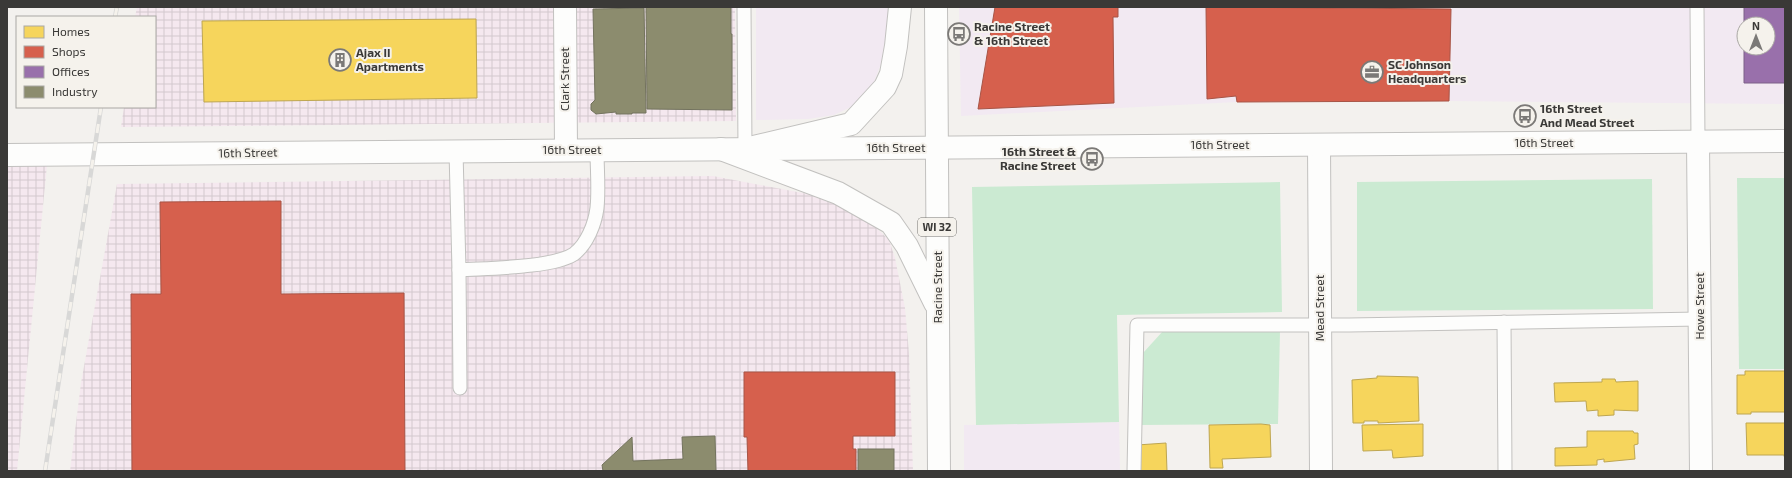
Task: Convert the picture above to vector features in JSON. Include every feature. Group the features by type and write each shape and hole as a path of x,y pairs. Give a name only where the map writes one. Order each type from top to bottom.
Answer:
{"street":[{"name":"Clark Street","path":"565,7 566,150"},
{"path":"745,149 851,124 885,87 891,74 896,46 900,7"},
{"name":"Racine Street","path":"936,7 939,471"},
{"name":"16th Street","path":"7,155 1785,141"},
{"name":"Howe Street","path":"1698,142 1701,471"},
{"name":"Mead Street","path":"1319,145 1321,471"},
{"path":"721,149 838,193 891,223 907,246 938,307"}],"lane":[{"path":"744,7 745,149"},
{"path":"1697,7 1698,142"},
{"path":"459,270 527,265 565,258 575,253 589,236 597,209 597,150"},
{"path":"456,151 460,388"},
{"path":"1134,471 1137,325 1320,325 1700,319"},
{"path":"1504,322 1505,471"}],"shaded area":[{"path":"137,7 735,7 736,121 121,127 124,108 156,108 156,16 135,16"},
{"path":"756,7 891,7 881,64 874,82 865,97 849,108 834,115 808,119 756,120"},
{"name":"SC Johnson Headquarters","path":"959,7 1785,7 1785,104 1449,101 1237,102 961,116"},
{"path":"7,155 48,155 17,471 7,471"},
{"path":"713,176 813,195 848,206 865,217 889,240 895,258 905,308 909,353 913,471 70,471 81,383 117,184"},
{"path":"1119,422 1120,471 964,471 964,425"}],"green space":[{"path":"1737,178 1785,178 1785,369 1739,369"},
{"path":"1652,179 1653,309 1357,311 1357,182"},
{"path":"1280,182 1282,312 1117,315 1119,422 976,425 972,187"},
{"path":"1163,331 1280,331 1278,424 1140,425 1143,353"}],"building: Homes":[{"name":"Ajax II Apartments","path":"476,19 477,98 204,102 202,21"},
{"path":"1745,371 1785,371 1785,412 1751,412 1751,414 1737,414 1737,375 1745,375"},
{"path":"1377,376 1418,377 1419,421 1378,423 1378,421 1364,421 1364,423 1353,423 1352,380 1377,378"},
{"path":"1602,379 1615,379 1616,382 1638,381 1638,411 1614,410 1614,415 1598,416 1598,410 1587,411 1586,401 1555,402 1554,383 1602,382"},
{"path":"1746,423 1785,423 1785,460 1784,455 1747,455"},
{"path":"1423,424 1423,456 1393,458 1392,450 1363,451 1362,425"},
{"path":"1209,425 1270,425 1271,457 1222,459 1223,468 1210,468"},
{"path":"1587,431 1633,431 1634,433 1638,433 1638,444 1634,445 1635,459 1604,462 1604,459 1597,460 1597,465 1555,466 1555,448 1587,447"},
{"path":"1166,443 1167,471 1138,471 1137,445"}],"building: Shops":[{"path":"995,7 1118,7 1118,17 1113,17 1114,103 978,109"},
{"path":"1206,7 1451,9 1449,101 1237,102 1236,96 1207,99"},
{"path":"281,201 281,294 404,293 405,471 132,471 131,294 161,294 160,202"},
{"path":"744,372 895,372 895,436 853,436 853,449 856,449 856,471 748,471 747,437 744,437"}],"building: Offices":[{"path":"1744,7 1785,7 1785,83 1744,83 1744,56 1776,56 1776,16 1744,16"}],"building: Industry":[{"path":"646,7 731,7 732,110 647,109"},
{"path":"644,8 646,113 616,114 616,112 596,114 591,110 591,104 595,100 593,9"},
{"path":"715,436 716,471 603,471 602,465 632,437 633,461 683,459 682,437"},
{"path":"858,449 894,449 894,471 858,471"}],"railway":[{"path":"115,16 117,7"},
{"path":"45,471 101,108"}],"place":[{"name":"Racine Street & 16th Street","path":"959,34"},
{"name":"Ajax II Apartments","path":"340,60"},
{"name":"SC Johnson Headquarters","path":"1372,72"},
{"name":"16th Street And Mead Street","path":"1525,116"},
{"name":"16th Street & Racine Street","path":"1092,159"}]}
